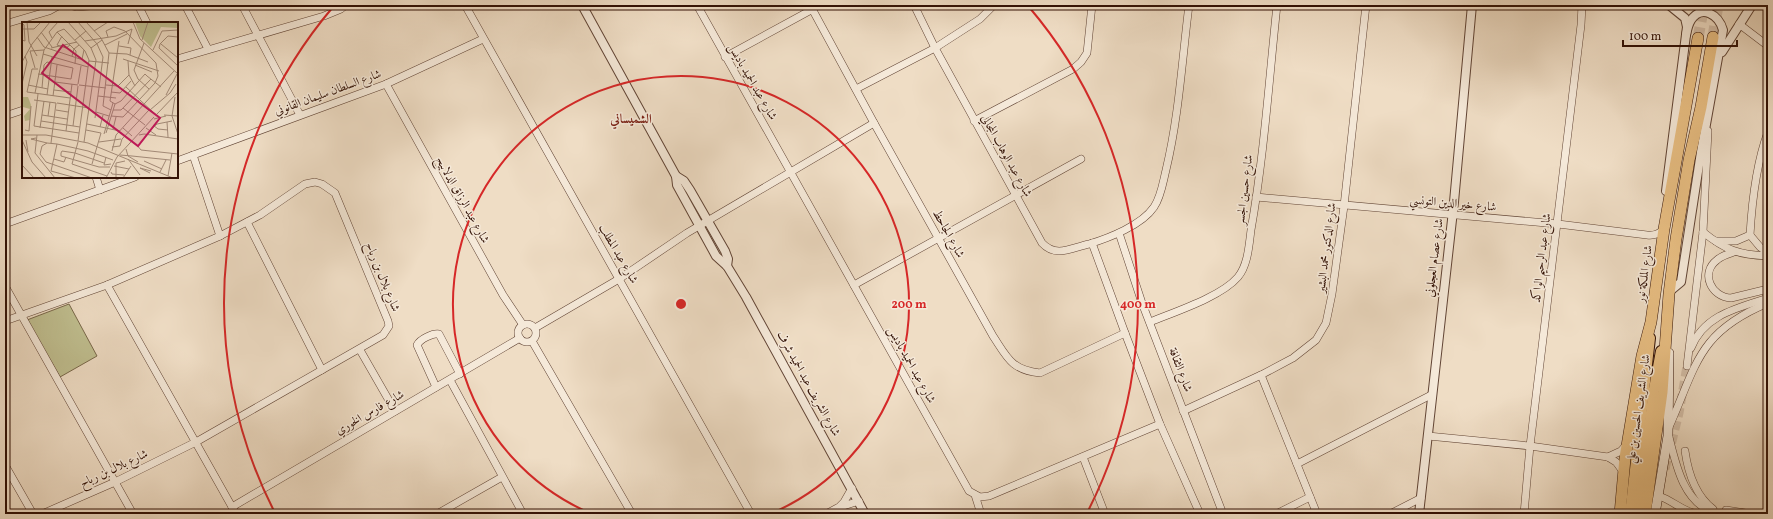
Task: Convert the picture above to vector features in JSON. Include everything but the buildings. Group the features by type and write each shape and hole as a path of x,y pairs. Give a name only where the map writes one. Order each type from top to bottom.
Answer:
{"highway":[{"path":"1644,514 1660,403 1669,292 1676,239 1689,160 1701,107 1713,37"},
{"name":"شارع الملكة نور","path":"1620,514 1627,444 1642,356 1651,322 1664,229 1698,38"}],"main road":[{"name":"شارع الشريف الحسين بن علي","path":"1638,514 1654,389 1668,308"},
{"path":"1655,514 1668,432 1670,382 1668,308"},
{"name":"شارع الشريف الحسين بن علي","path":"1630,514 1651,322"}],"street":[{"path":"5,10 9,5"},
{"path":"5,24 50,11 60,5"},
{"path":"69,5 77,7 103,5"},
{"path":"138,5 146,22"},
{"path":"186,5 208,49"},
{"path":"242,5 300,115"},
{"path":"178,59 324,16 341,9 346,5"},
{"name":"شارع عبد المطلب","path":"465,5 751,514"},
{"name":"شارع الشريف عبد الحميد شرف","path":"582,5 676,176 687,186 727,255 727,266"},
{"name":"شارع عبد الحميد باديس","path":"697,5 964,484 975,495"},
{"name":"شارع عبد الوهاب المجالي","path":"914,5 974,121 1042,243 1047,249 1056,252 1092,243 1119,233 1146,217 1155,207 1161,193 1172,146 1189,5"},
{"path":"856,89 935,48 980,19 994,5"},
{"path":"974,121 1082,62 1087,53 1092,5"},
{"name":"شارع حسين الجسر","path":"1150,322 1220,291 1238,276 1244,264 1256,197 1277,5"},
{"name":"شارع الدكتور محمد البشير","path":"1183,411 1282,365 1309,347 1322,332 1328,317 1344,206 1366,5"},
{"name":"شارع عصام العجلوني","path":"1419,514 1452,216 1472,5"},
{"name":"شارع عبد الرحيم الواكد","path":"1524,514 1530,446 1558,224 1582,5"},
{"path":"1664,5 1674,5"},
{"path":"1669,5 1685,18 1686,35"},
{"path":"1718,58 1752,5"},
{"path":"725,57 812,7"},
{"name":"شارع الجاحظ","path":"812,7 938,238 993,336 1011,362 1020,369 1040,372 1125,333"},
{"path":"1648,235 1653,235 1664,229 1666,184 1686,35 1690,22 1697,15 1707,12 1716,16 1723,30 1708,110 1681,282 1669,292"},
{"path":"1739,24 1768,46"},
{"name":"شارع السلطان سليمان القانوني","path":"178,161 386,84 484,39"},
{"name":"شارع عبد الرزاق الدلابيح","path":"386,84 503,295 523,325"},
{"path":"5,116 22,110"},
{"path":"1708,110 1703,232 1687,366 1691,348 1696,337 1709,322 1729,311 1768,298"},
{"path":"535,328 619,279 699,226 874,123"},
{"path":"1768,132 1753,201 1750,235 1768,255"},
{"path":"193,155 220,236"},
{"path":"854,285 1081,159"},
{"name":"شارع الشريف عبد الحميد شرف","path":"676,176 677,185 699,226 716,256 727,266 866,514"},
{"path":"96,178 100,190"},
{"path":"5,224 132,178"},
{"name":"شارع بلال بن رباح","path":"5,321 107,285 220,236 247,222 305,184 315,182 322,184 335,193 389,326 383,335 360,350 196,442 115,482 42,514"},
{"name":"شارع خير الدين التونسي","path":"1256,197 1452,216 1558,224 1648,235"},
{"path":"247,222 322,370"},
{"path":"1703,232 1712,240 1734,252 1743,254 1768,255"},
{"name":"شارع الثقافة","path":"1119,233 1150,322 1223,514"},
{"path":"1648,235 1658,243 1661,251"},
{"path":"1712,240 1720,242 1736,241 1750,235"},
{"path":"1092,243 1160,424 1200,514"},
{"path":"1734,252 1717,259 1709,270 1709,281 1717,294 1724,298 1731,298 1768,289"},
{"path":"107,285 236,514"},
{"path":"5,286 133,514"},
{"path":"1713,512 1698,502 1684,485 1678,472 1668,432 1696,363 1711,340 1732,321 1768,303"},
{"path":"528,324 535,328 536,337 532,341 525,342 520,338 519,330 523,325 528,324"},
{"path":"436,387 417,345 420,341 436,333 439,334 460,374"},
{"name":"شارع فارس الخوري","path":"232,507 520,338"},
{"path":"532,341 632,514"},
{"path":"360,350 395,411"},
{"path":"1261,375 1317,514"},
{"path":"450,380 523,514"},
{"path":"1297,464 1431,395"},
{"path":"975,495 980,497 988,496 1160,424"},
{"path":"1428,436 1530,446 1608,457 1616,462 1624,473"},
{"path":"1608,457 1621,451 1627,444"},
{"path":"1685,451 1687,466 1696,486 1703,499 1713,512"},
{"path":"1083,457 1105,514"},
{"path":"5,465 33,514"},
{"path":"437,514 502,477"},
{"path":"837,508 844,502 852,488"},
{"path":"975,495 981,514"},
{"path":"1659,496 1671,500 1684,510 1699,514"},
{"path":"1276,514 1310,497"},
{"path":"1392,514 1421,498"},
{"path":"826,514 837,508 859,501"},
{"path":"1713,512 1721,507 1726,512 1752,514"}],"shaded area":[{"path":"69,304 97,356 60,377 27,320"}],"tunnel":[{"path":"1698,38 1704,5"},
{"path":"1713,37 1718,5"},
{"path":"1665,469 1679,413 1687,366"}],"district":[{"name":"الشميساني","path":"631,120"}]}
